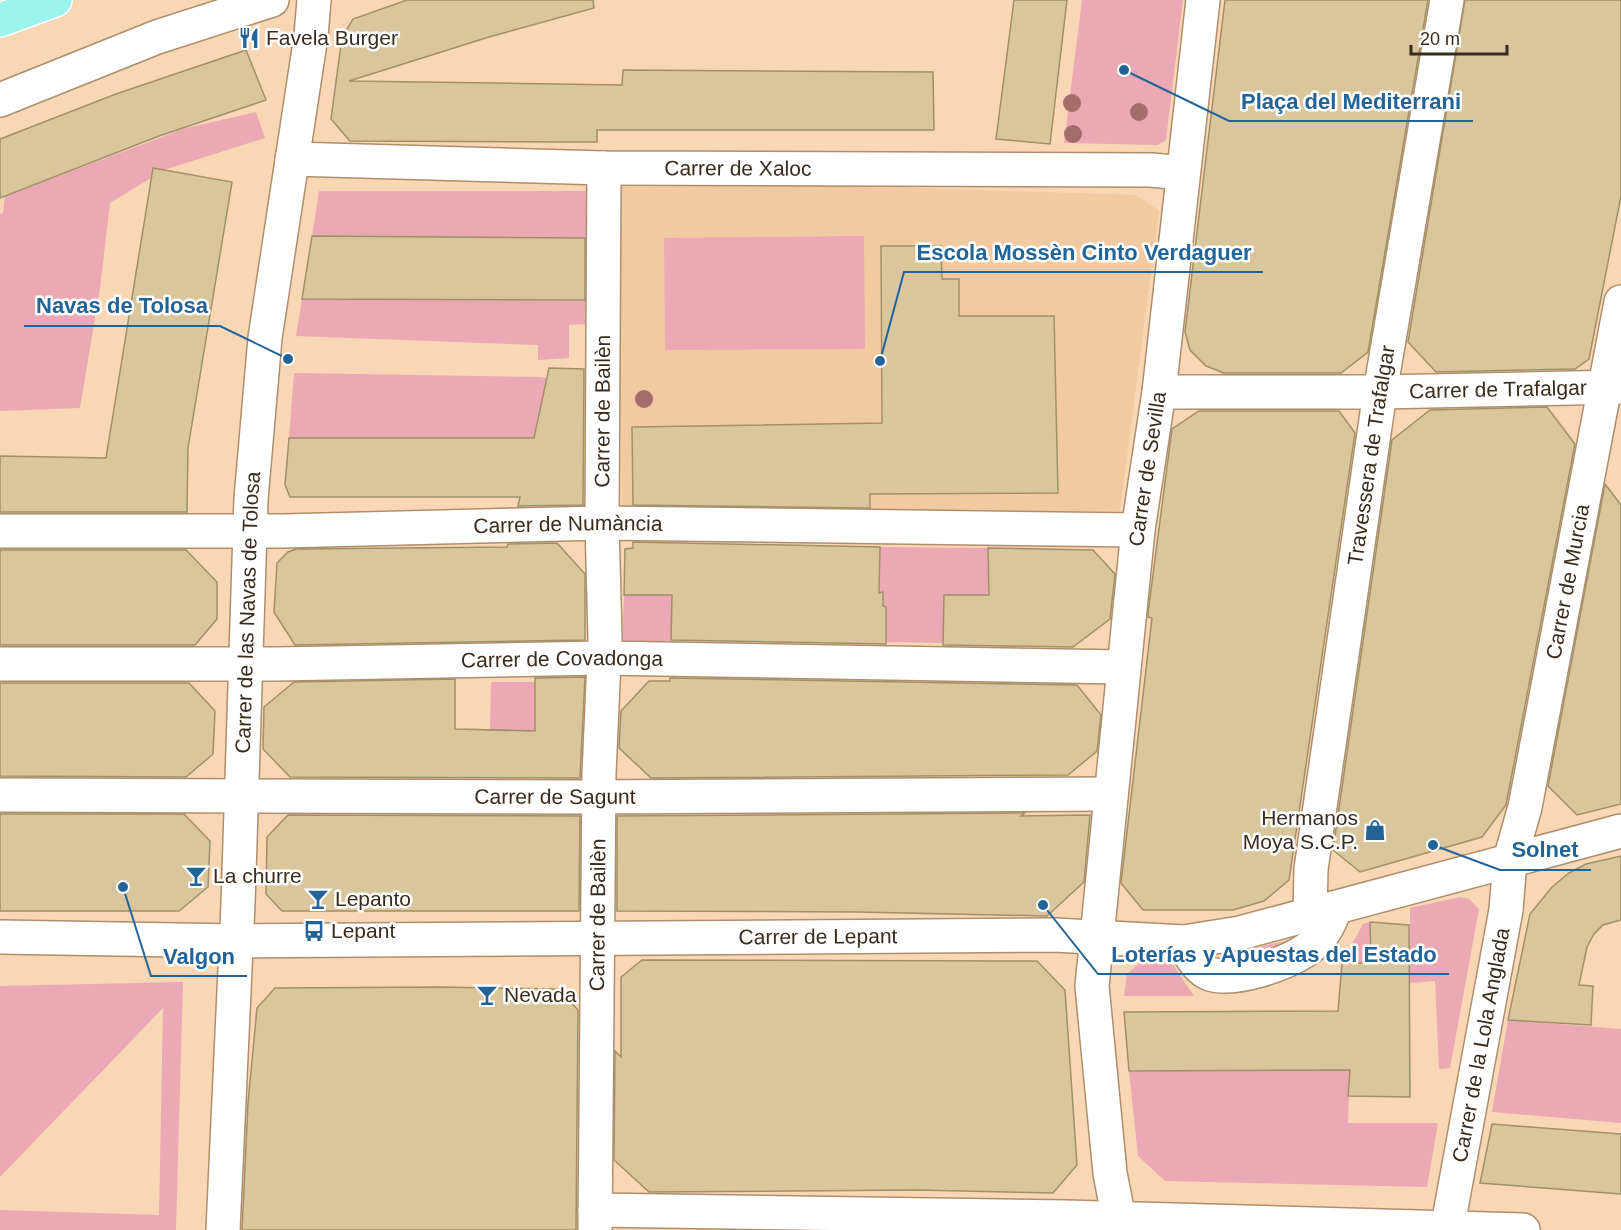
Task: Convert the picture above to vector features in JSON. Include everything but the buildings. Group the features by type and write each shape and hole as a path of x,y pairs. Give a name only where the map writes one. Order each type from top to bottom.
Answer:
{"main road":[{"path":"0,20 55,0"}],"street":[{"path":"0,99 157,37 272,0"},
{"name":"Carrer de las Navas de Tolosa","path":"223,1230 247,664 250,531 265,338 311,36 314,0"},
{"name":"Carrer de Sevilla","path":"1120,1224 1110,1173 1092,986 1138,530 1159,392 1203,0"},
{"name":"Travessera de Trafalgar","path":"1322,911 1311,869 1380,392 1447,0"},
{"name":"Carrer de Xaloc","path":"292,159 604,168 1139,170 1183,173"},
{"name":"Carrer de Bailèn","path":"595,1220 602,658 605,638 604,168"},
{"name":"Carrer de Murcia","path":"1510,860 1525,807 1592,444 1613,387 1621,302"},
{"name":"Carrer de Trafalgar","path":"1159,392 1380,392 1613,387"},
{"name":"Carrer de Numància","path":"0,531 250,531 603,523 1138,530"},
{"name":"Carrer de Covadonga","path":"0,664 247,664 602,658 1097,664 1124,667"},
{"name":"Carrer de Sagunt","path":"0,795 600,797 1110,794"},
{"name":"Carrer de Lepant","path":"0,937 236,941 1056,935 1184,942 1240,933 1621,831"},
{"name":"Carrer de la Lola Anglada","path":"1447,1228 1506,910 1510,860"},
{"path":"595,1220 1523,1230"}],"shaded area":[{"path":"1082,0 1183,0 1166,140 1158,145 1064,143"},
{"path":"256,112 265,138 164,170 110,203 100,288 80,408 0,411 0,214 3,213 5,196 186,128"},
{"path":"617,178 1136,195 1159,211 1120,511 622,512"},
{"path":"319,191 588,191 586,238 312,236"},
{"path":"864,236 865,349 665,350 664,238"},
{"path":"302,299 586,300 586,324 569,325 569,358 538,360 538,345 296,336"},
{"path":"294,373 548,378 534,438 289,438"},
{"path":"880,547 988,548 989,595 944,595 943,643 886,642 886,607 883,606 883,592 879,593"},
{"path":"624,595 672,595 671,641 622,643"},
{"path":"491,682 535,682 535,731 490,730"},
{"path":"1460,897 1469,899 1479,909 1450,1068 1439,1069 1435,981 1410,983 1410,908"},
{"path":"1370,922 1371,963 1342,963 1363,924"},
{"path":"1297,938 1261,962 1210,959"},
{"path":"1163,958 1173,965 1194,996 1124,996 1127,974 1142,961"},
{"path":"183,982 176,1230 0,1230 0,1210 159,1215 163,1008 0,1177 0,986"},
{"path":"1508,1020 1621,1029 1621,1123 1492,1112"},
{"path":"1350,1070 1348,1123 1438,1123 1427,1187 1165,1181 1138,1156 1129,1071"}],"place":[{"name":"Favela Burger","path":"249,38"},
{"name":"Plaça del Mediterrani","path":"1124,70"},
{"name":"Navas de Tolosa","path":"288,359"},
{"name":"Escola Mossèn Cinto Verdaguer","path":"880,361"},
{"name":"Hermanos Moya S.C.P.","path":"1375,830"},
{"name":"Solnet","path":"1433,845"},
{"name":"La churre","path":"196,876"},
{"name":"Valgon","path":"123,887"},
{"name":"Lepanto","path":"318,899"},
{"name":"Loterías y Apuestas del Estado","path":"1043,905"},
{"name":"Lepant","path":"314,931"},
{"name":"Nevada","path":"487,995"}]}
